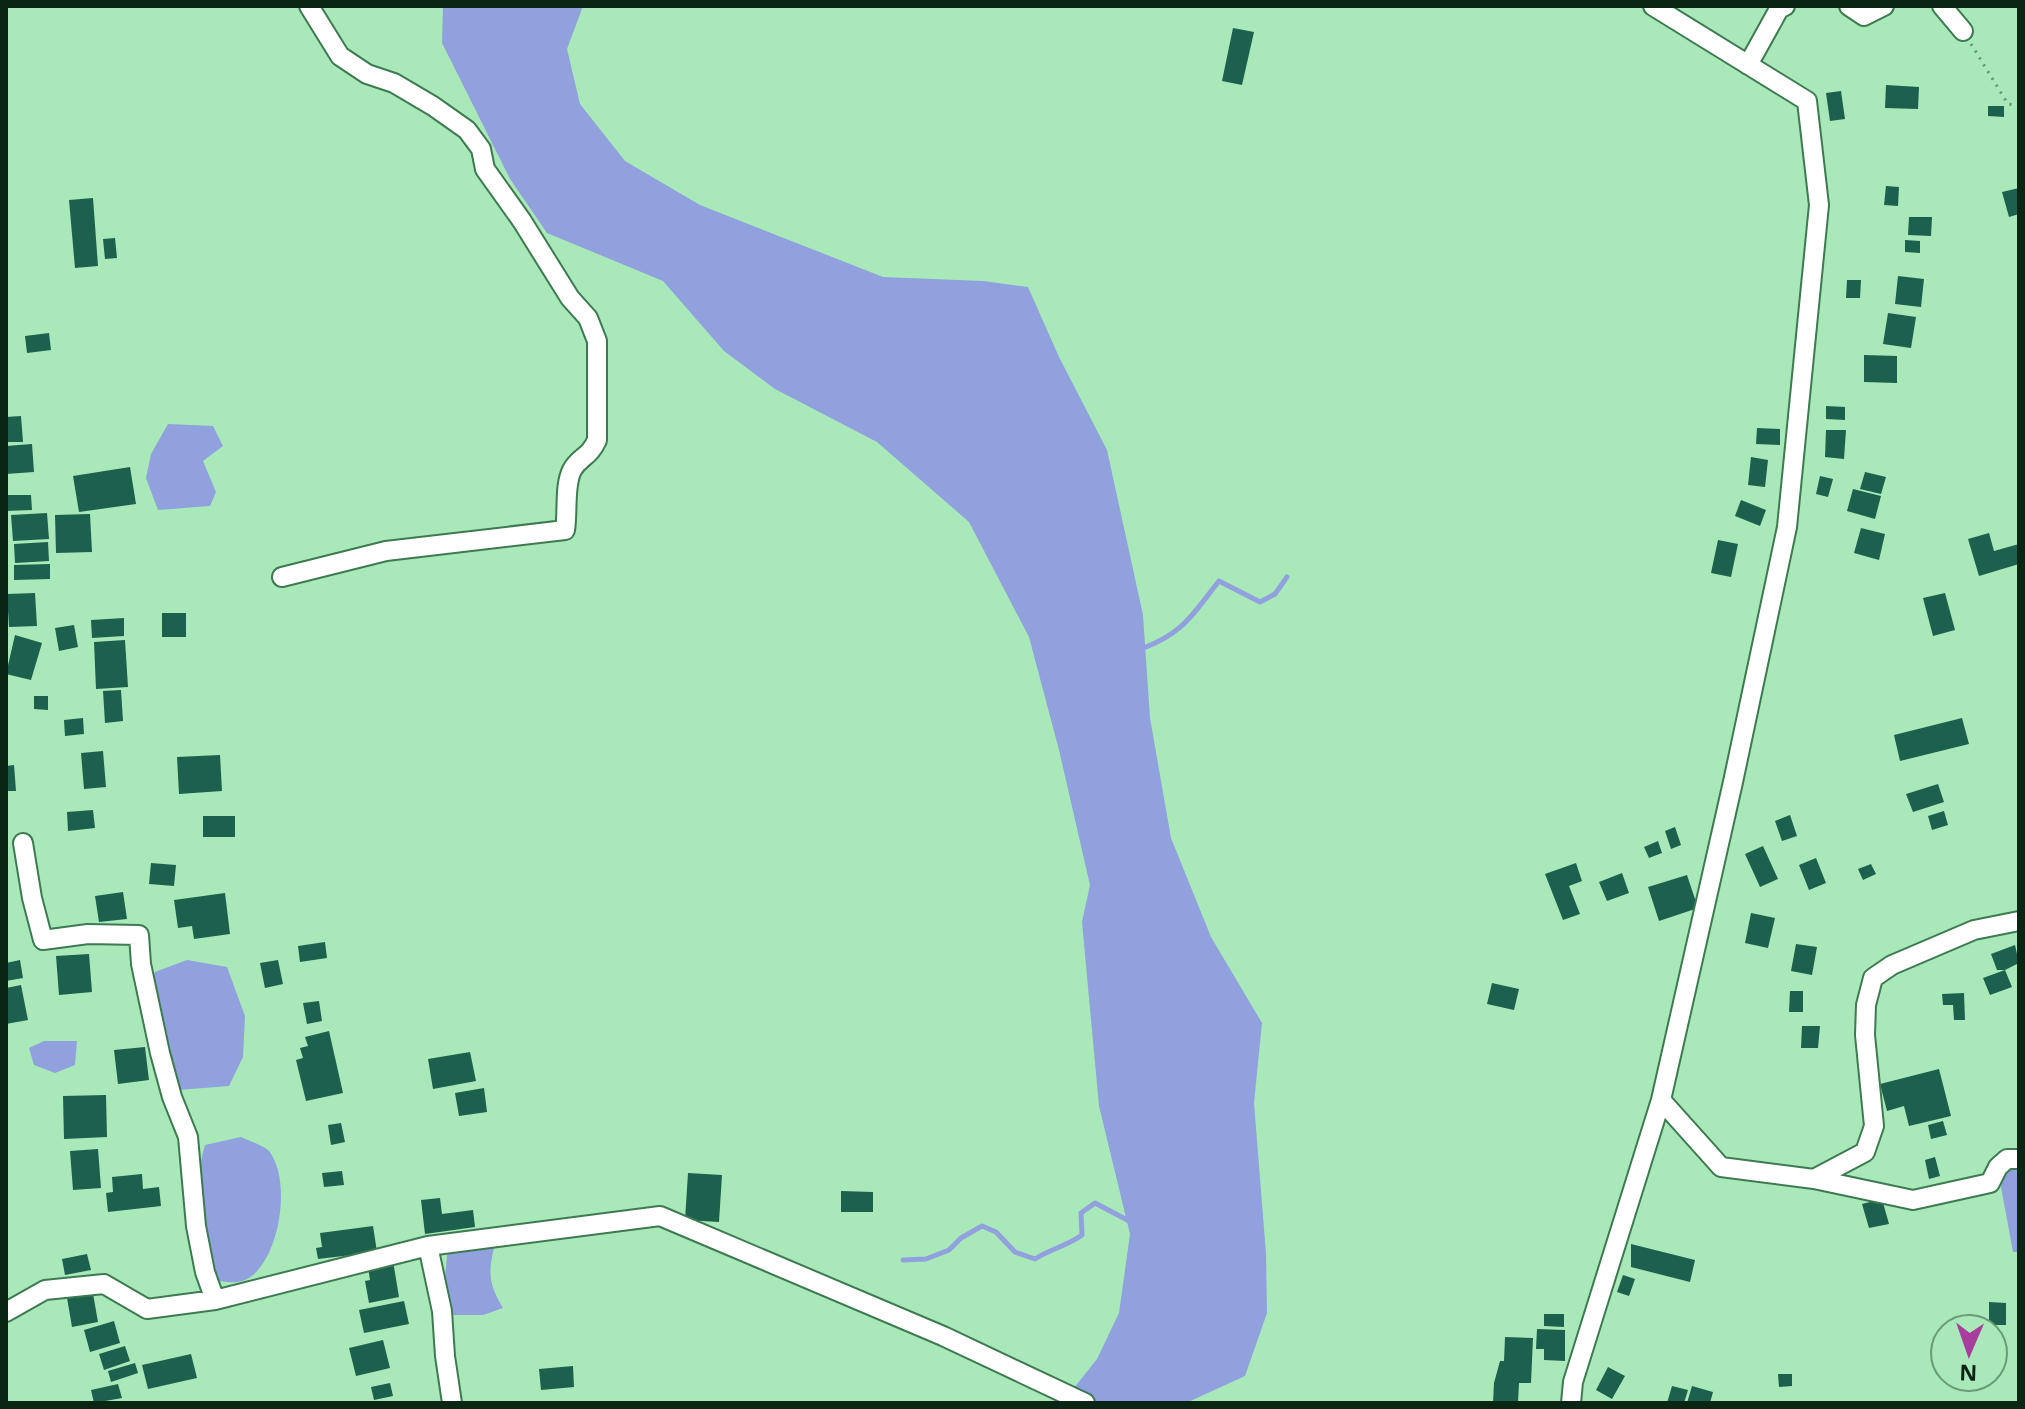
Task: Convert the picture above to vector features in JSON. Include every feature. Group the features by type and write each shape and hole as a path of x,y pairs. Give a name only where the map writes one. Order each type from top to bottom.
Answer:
{"street":[{"path":"282,577 386,551 565,530 570,473 578,462 592,452 597,440 597,341 588,318 570,298 485,169 481,149 467,130 433,106 394,83 367,74 340,56 309,6"},
{"path":"1571,1403 1573,1382 1661,1100 1787,527 1819,205 1807,101 1653,6"},
{"path":"1748,65 1779,9 1785,6"},
{"path":"1849,6 1864,16 1884,6"},
{"path":"1942,6 1963,31"},
{"path":"23,843 43,940 88,934 139,935 141,964 160,1053 172,1097 188,1137 196,1226 205,1272 215,1300"},
{"path":"1814,1179 1865,1152 1874,1126 1865,1035 1866,1005 1873,978 1892,965 1974,930 2019,921"},
{"path":"1661,1100 1721,1167 1814,1179 1881,1195 1913,1200 1990,1183 1998,1167 2007,1159 2019,1159"},
{"path":"6,1312 45,1290 104,1284 147,1309 215,1300 428,1246 660,1216 943,1336 1085,1403"},
{"path":"428,1246 442,1311 452,1403"}],"path":[{"path":"1963,31 2008,104 2019,106"}],"water":[{"path":"443,6 583,6 567,49 580,104 625,161 700,205 883,277 983,281 1028,287 1059,357 1107,450 1143,615 1150,718 1171,838 1211,937 1262,1023 1254,1103 1266,1254 1267,1313 1245,1376 1186,1403 1062,1403 1097,1359 1119,1313 1130,1234 1099,1106 1082,922 1090,885 1029,637 969,522 877,442 775,389 724,351 663,281 547,233 510,179 442,43"},
{"path":"168,424 213,426 223,446 203,461 216,492 210,506 158,510 146,478 151,454"},
{"path":"187,960 227,967 245,1016 243,1057 229,1086 178,1090 151,984 155,972"},
{"path":"44,1041 77,1041 75,1065 55,1073 34,1065 29,1048"},
{"path":"241,1137 269,1151 276,1164 280,1180 279,1218 275,1237 260,1268 241,1281 218,1281 202,1213 201,1161 205,1145"},
{"path":"2019,1164 2019,1252 2013,1252 2001,1187 2005,1169"},
{"path":"448,1244 495,1244 491,1277 503,1308 483,1315 453,1315 444,1290"}],"building":[{"path":"1233,28 1254,32 1242,85 1222,81"},
{"path":"1886,85 1919,87 1918,109 1885,108"},
{"path":"1841,91 1845,119 1830,121 1826,93"},
{"path":"1988,106 2004,106 2004,117 1988,116"},
{"path":"1886,186 1899,187 1898,206 1884,205"},
{"path":"2019,188 2019,214 2009,217 2002,192"},
{"path":"93,198 98,266 75,268 69,200"},
{"path":"1909,217 1932,217 1931,236 1908,235"},
{"path":"115,238 117,258 105,259 103,239"},
{"path":"1905,240 1920,241 1920,253 1905,252"},
{"path":"1898,276 1924,279 1921,307 1895,304"},
{"path":"1847,280 1861,280 1860,298 1846,298"},
{"path":"1888,313 1916,317 1911,348 1883,344"},
{"path":"49,333 51,350 27,353 25,336"},
{"path":"1864,355 1897,356 1897,383 1864,382"},
{"path":"1826,406 1845,407 1845,420 1826,419"},
{"path":"21,416 23,442 6,442 6,417"},
{"path":"1757,428 1780,429 1780,445 1756,444"},
{"path":"1826,430 1846,430 1844,459 1825,457"},
{"path":"32,444 34,472 6,474 6,446"},
{"path":"1751,457 1768,460 1765,487 1748,485"},
{"path":"130,467 136,504 79,512 73,476"},
{"path":"1865,472 1886,477 1881,494 1860,489"},
{"path":"1820,476 1833,479 1828,497 1816,494"},
{"path":"1853,489 1881,496 1875,519 1847,511"},
{"path":"6,495 31,495 32,510 6,511"},
{"path":"1741,500 1766,510 1760,526 1735,516"},
{"path":"47,513 49,539 13,541 11,515"},
{"path":"90,514 92,552 56,553 55,515"},
{"path":"1861,528 1885,534 1879,560 1854,553"},
{"path":"1989,533 1994,551 2019,544 2019,564 1979,576 1968,539"},
{"path":"1718,540 1738,544 1731,577 1711,573"},
{"path":"48,542 49,561 15,563 14,544"},
{"path":"50,564 50,579 14,580 14,565"},
{"path":"35,593 37,626 9,627 7,594"},
{"path":"1945,593 1955,630 1933,636 1923,598"},
{"path":"162,613 186,613 186,637 162,637"},
{"path":"124,618 124,636 92,638 91,620"},
{"path":"74,625 78,647 59,651 55,628"},
{"path":"15,635 42,643 31,680 6,674"},
{"path":"125,640 128,687 96,689 94,642"},
{"path":"121,690 123,721 105,723 103,691"},
{"path":"34,696 48,696 48,710 34,709"},
{"path":"83,718 84,734 65,736 64,720"},
{"path":"1962,718 1969,744 1900,761 1894,735"},
{"path":"103,751 106,787 84,789 81,753"},
{"path":"220,755 222,791 179,794 177,757"},
{"path":"14,765 16,791 6,791 6,766"},
{"path":"1938,784 1944,802 1913,812 1906,794"},
{"path":"93,810 95,828 68,831 67,812"},
{"path":"1944,811 1948,825 1932,830 1928,816"},
{"path":"1790,815 1797,836 1782,841 1775,821"},
{"path":"203,816 235,816 235,837 203,837"},
{"path":"1675,827 1681,845 1671,849 1665,831"},
{"path":"1658,841 1662,853 1649,858 1644,847"},
{"path":"1763,846 1778,879 1760,887 1745,854"},
{"path":"1816,858 1826,883 1809,890 1799,865"},
{"path":"151,863 176,865 174,886 149,884"},
{"path":"1576,863 1582,881 1569,886 1580,914 1563,920 1545,874"},
{"path":"1871,864 1876,874 1863,880 1858,869"},
{"path":"1622,873 1629,893 1607,901 1599,882"},
{"path":"1687,875 1698,908 1659,921 1648,887"},
{"path":"123,892 127,919 99,922 95,896"},
{"path":"225,893 230,934 194,939 192,926 178,928 174,900"},
{"path":"1751,913 1775,918 1768,948 1745,943"},
{"path":"325,942 327,958 300,962 298,946"},
{"path":"1796,944 1817,947 1812,975 1791,971"},
{"path":"2015,945 2019,963 2005,970 1997,970 1991,954"},
{"path":"89,954 92,992 59,995 56,956"},
{"path":"20,960 23,978 6,981 6,963"},
{"path":"278,960 283,984 265,988 260,963"},
{"path":"2005,970 2012,987 1990,995 1983,978"},
{"path":"1492,983 1519,989 1514,1010 1487,1004"},
{"path":"21,985 28,1020 6,1024 6,988"},
{"path":"1790,991 1803,991 1803,1012 1789,1012"},
{"path":"1964,993 1965,1020 1954,1020 1953,1005 1943,1005 1942,994"},
{"path":"319,1001 322,1021 307,1024 303,1003"},
{"path":"1802,1026 1820,1026 1818,1048 1801,1048"},
{"path":"329,1031 343,1093 306,1101 296,1060 303,1058 300,1048 308,1046 305,1037"},
{"path":"145,1047 149,1080 118,1084 114,1050"},
{"path":"470,1052 476,1081 433,1089 428,1059"},
{"path":"1939,1069 1951,1116 1909,1126 1904,1106 1887,1111 1880,1084"},
{"path":"484,1088 487,1112 459,1116 455,1093"},
{"path":"106,1095 107,1137 64,1139 63,1096"},
{"path":"1943,1121 1947,1135 1931,1139 1928,1125"},
{"path":"341,1123 345,1142 331,1145 328,1125"},
{"path":"98,1149 101,1188 73,1190 70,1151"},
{"path":"1935,1157 1940,1176 1929,1179 1925,1160"},
{"path":"342,1171 344,1185 324,1187 322,1173"},
{"path":"688,1173 722,1175 719,1222 685,1220"},
{"path":"142,1174 143,1189 159,1187 161,1206 108,1212 106,1193 113,1192 112,1177"},
{"path":"841,1191 873,1192 873,1212 841,1212"},
{"path":"440,1198 442,1214 473,1210 475,1227 425,1234 421,1200"},
{"path":"1882,1199 1889,1224 1869,1228 1862,1204"},
{"path":"373,1226 377,1252 318,1259 316,1248 322,1247 320,1233"},
{"path":"1631,1244 1695,1260 1690,1282 1631,1267"},
{"path":"87,1254 91,1270 65,1275 62,1259"},
{"path":"392,1255 399,1297 369,1303 365,1281 370,1280 367,1261"},
{"path":"1623,1275 1635,1279 1629,1296 1617,1292"},
{"path":"92,1288 98,1322 72,1327 66,1292"},
{"path":"404,1301 409,1324 364,1333 359,1310"},
{"path":"1989,1302 2006,1303 2006,1313 1989,1313"},
{"path":"1544,1314 1564,1314 1564,1327 1544,1326"},
{"path":"114,1321 120,1343 90,1352 84,1330"},
{"path":"1537,1329 1565,1330 1565,1361 1544,1360 1544,1349 1536,1349"},
{"path":"1505,1337 1533,1338 1531,1383 1519,1383 1518,1403 1493,1403 1494,1383 1500,1361 1504,1361"},
{"path":"383,1340 390,1368 356,1376 349,1348"},
{"path":"125,1346 130,1361 104,1370 99,1354"},
{"path":"191,1354 197,1378 148,1389 142,1365"},
{"path":"135,1363 138,1373 111,1382 108,1371"},
{"path":"573,1366 574,1387 541,1390 539,1369"},
{"path":"1608,1367 1625,1376 1612,1399 1596,1390"},
{"path":"1778,1374 1792,1374 1792,1386 1779,1387"},
{"path":"390,1383 393,1396 374,1400 371,1387"},
{"path":"118,1384 122,1398 94,1403 91,1390"},
{"path":"1672,1386 1688,1390 1684,1403 1667,1403"},
{"path":"1692,1386 1713,1392 1710,1403 1687,1403"}],"waterway":[{"path":"1141,649 1177,629 1219,581 1260,602 1275,594 1287,577"},
{"path":"903,1260 926,1259 949,1250 961,1238 982,1226 996,1232 1015,1252 1035,1259 1082,1235 1081,1213 1095,1203 1131,1222"}]}
